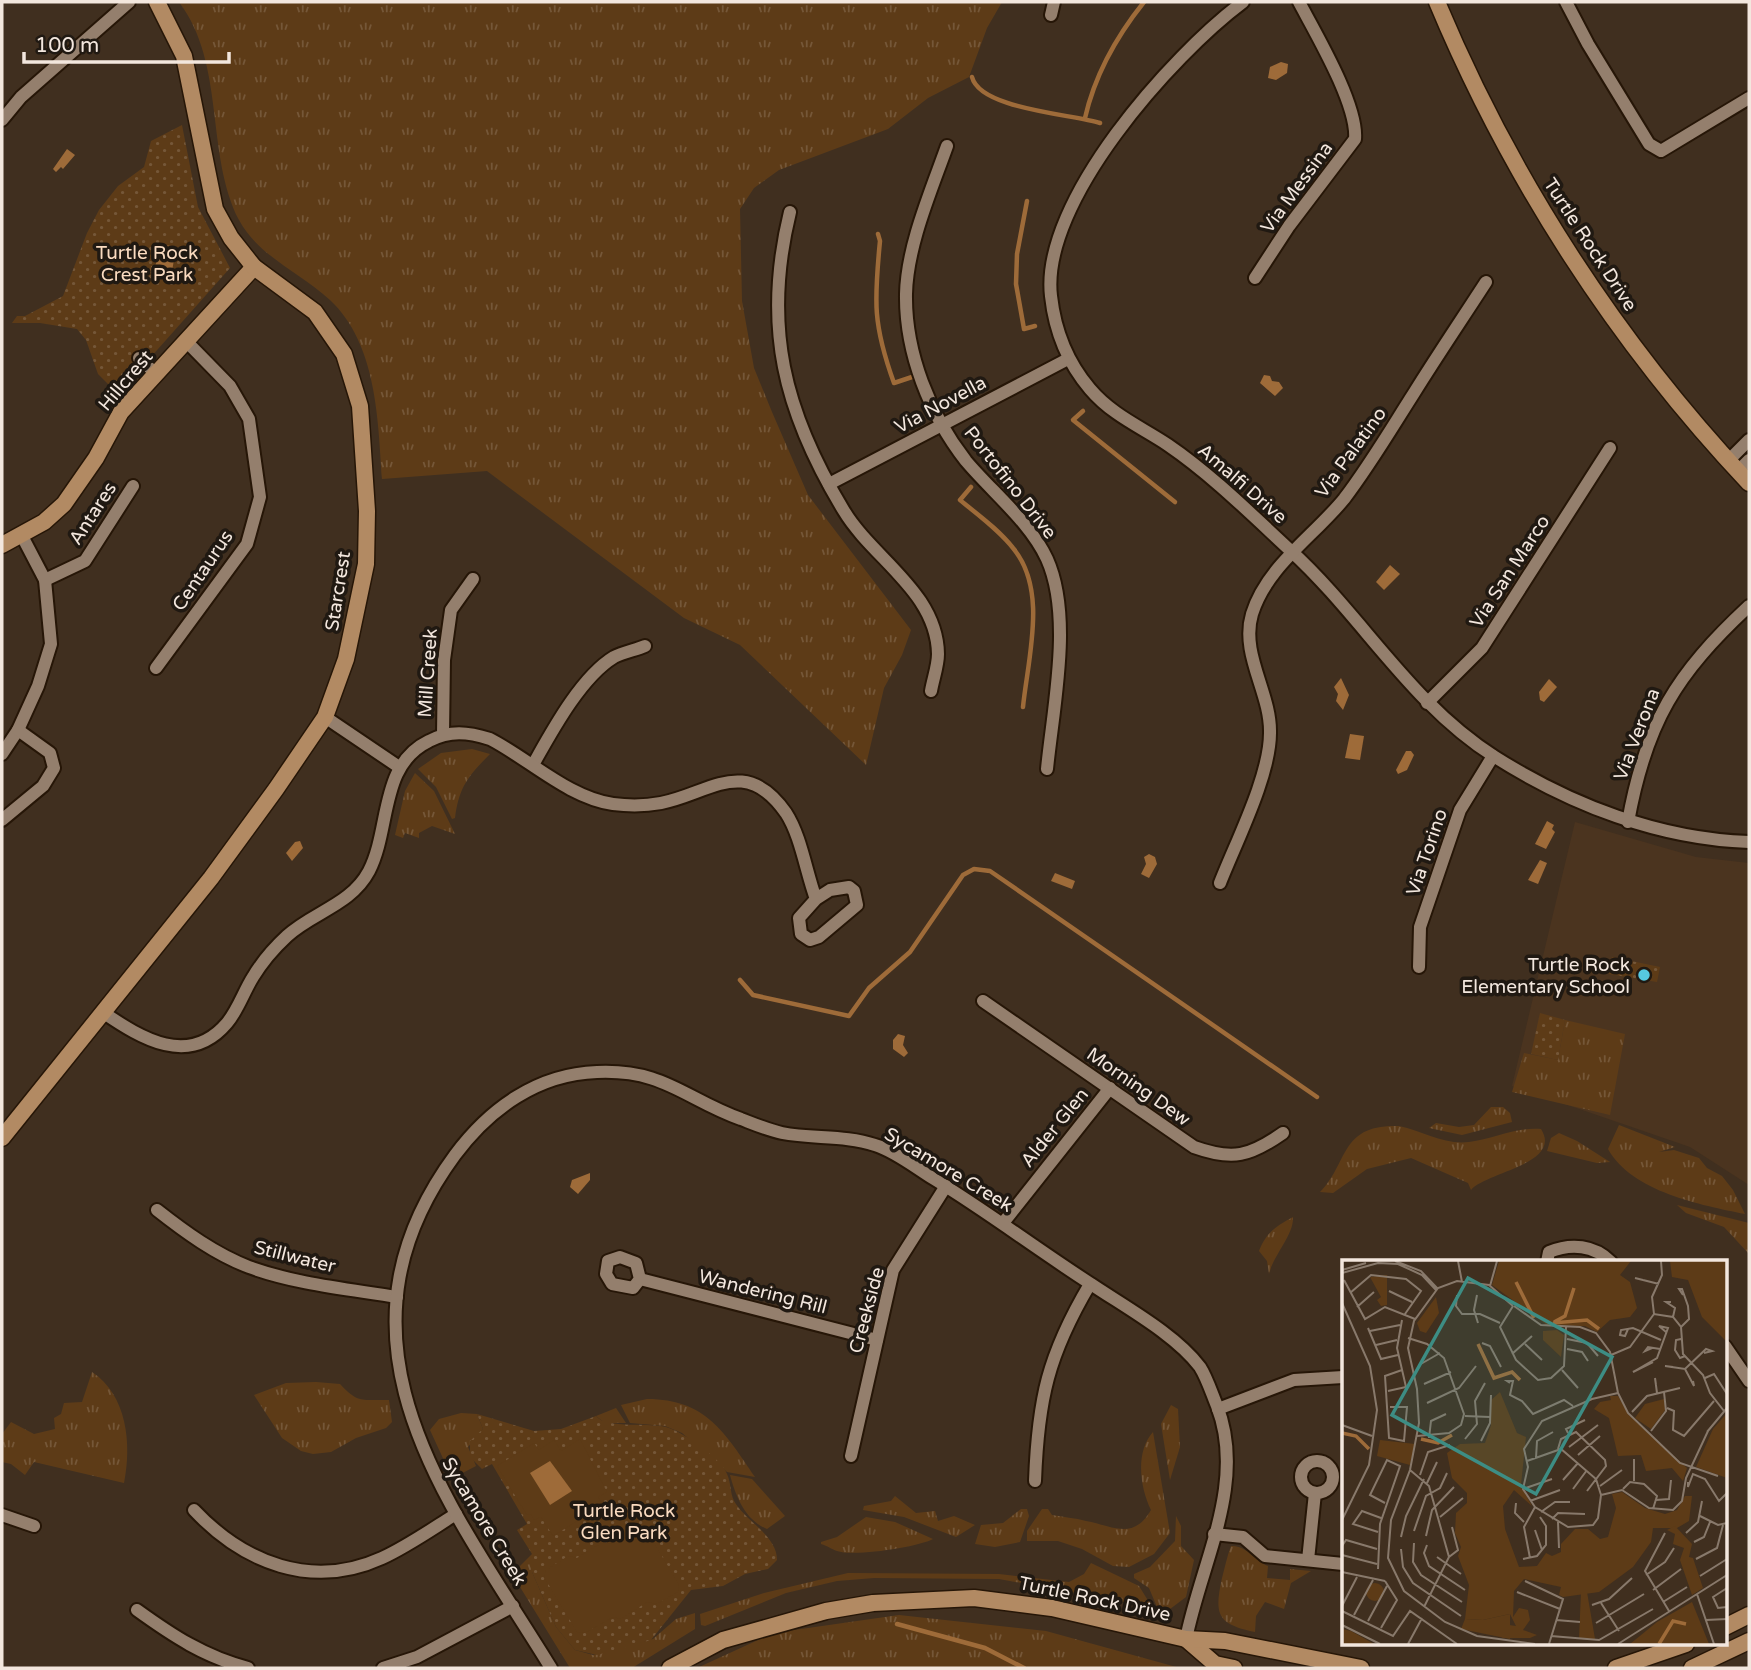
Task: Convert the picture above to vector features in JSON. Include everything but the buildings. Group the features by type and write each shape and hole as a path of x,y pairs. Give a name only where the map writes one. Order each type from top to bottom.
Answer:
{"street":[{"path":"2,120 21,97 129,2"},
{"name":"Starcrest","path":"2,1138 211,878 325,717 346,659 366,564 367,511 360,406 344,354 315,312 254,267 231,238 215,209 184,56 157,2"},
{"name":"Amalfi Drive","path":"1242,2 1179,55 1150,88 1100,159 1061,230 1052,262 1050,292 1060,340 1068,359 1104,404 1170,446 1293,552 1333,593 1427,703 1493,756 1560,793 1628,822 1726,841 1749,842"},
{"name":"Via Messina","path":"1255,278 1289,226 1355,139 1356,126 1335,73 1300,2"},
{"name":"Turtle Rock Drive","path":"1437,2 1461,60 1517,168 1568,251 1616,324 1741,469"},
{"path":"1566,2 1649,144 1661,151 1749,99"},
{"name":"Portofino Drive","path":"947,146 920,222 906,293 911,350 922,383 964,457 1029,532 1046,558 1059,624 1047,769"},
{"path":"790,212 776,282 777,327 782,363 799,424 829,484 867,543 916,592 932,626 938,654 931,691"},
{"name":"Hillcrest","path":"2,545 44,522 64,504 96,458 121,412 254,267"},
{"name":"Via Palatino","path":"1220,883 1266,763 1270,733 1266,703 1250,643 1251,616 1261,593 1293,552 1342,501 1384,444 1486,282"},
{"name":"Centaurus","path":"156,668 247,544 260,497 248,419 230,386 186,341"},
{"path":"139,358 156,374"},
{"name":"Via Novella","path":"829,484 1068,359"},
{"path":"1741,469 1749,440"},
{"name":"Via San Marco","path":"1427,703 1482,648 1610,448"},
{"name":"Antares","path":"45,580 85,561 133,486"},
{"path":"2,754 18,730 38,686 51,644 45,580 22,536"},
{"name":"Mill Creek","path":"443,734 444,660 452,610 473,579"},
{"name":"Via Verona","path":"1628,822 1634,792 1653,731 1672,690 1693,662 1749,606"},
{"path":"534,763 561,716 583,687 613,657 645,646"},
{"path":"325,717 399,767"},
{"path":"2,820 43,786 54,768 50,753 18,730"},
{"path":"104,1013 138,1037 162,1045 188,1045 211,1036 226,1023 252,977 279,944 295,929 346,899 368,872 377,850 399,767 422,744 443,734 473,734 490,739 534,763 586,797 609,803 637,806 661,803 723,781 741,781 755,787 773,799 787,814 816,899"},
{"name":"Via Torino","path":"1419,967 1420,927 1460,810 1493,756"},
{"path":"849,887 854,891 857,905 820,937 810,940 801,934 798,927 799,918 816,899 830,890 849,887"},
{"name":"Morning Dew","path":"983,1001 1181,1139 1208,1152 1234,1156 1251,1153 1283,1133"},
{"name":"Sycamore Creek","path":"551,1668 456,1514 430,1467 412,1424 396,1342 397,1297 409,1235 432,1190 476,1127 534,1085 573,1074 640,1073 672,1084 723,1112 782,1133 832,1137 878,1145 946,1186 1131,1309 1200,1368 1218,1409 1229,1444 1227,1489 1186,1639"},
{"name":"Alder Glen","path":"1003,1223 1110,1088"},
{"name":"Creekside","path":"851,1456 893,1270 946,1186"},
{"name":"Stillwater","path":"157,1210 190,1236 248,1267 310,1283 397,1297"},
{"path":"1547,1260 1549,1252 1566,1244 1586,1247 1608,1260"},
{"name":"Wandering Rill","path":"639,1279 877,1340"},
{"path":"1035,1481 1037,1421 1047,1373 1070,1318 1090,1284"},
{"path":"1726,1347 1749,1381"},
{"path":"1218,1409 1294,1380 1342,1377"},
{"path":"1308,1560 1315,1493"},
{"path":"194,1510 218,1535 242,1551 275,1565 301,1570 341,1570 381,1558 456,1514"},
{"path":"2,1515 34,1526"},
{"path":"1214,1534 1243,1537 1265,1556 1342,1564"},
{"name":"Turtle Rock Drive","path":"670,1668 723,1640 775,1623 873,1603 921,1600 1013,1602 1093,1616 1186,1639 1225,1641 1361,1668"},
{"path":"383,1668 417,1657 513,1606"},
{"path":"137,1610 185,1644 224,1662 248,1668"},
{"path":"1726,1626 1749,1615"},
{"name":"Turtle Rock Drive","path":"1186,1639 1214,1664 1234,1668"},
{"path":"1692,1668 1749,1640"},
{"path":"1616,1668 1680,1646"}],"shaded area":[{"path":"1281,62 1288,64 1287,73 1276,80 1268,78 1270,67"},
{"path":"67,149 75,155 63,169 61,167 56,172 53,169"},
{"path":"161,244 176,247 171,278 150,273 151,266 155,267"},
{"path":"1264,375 1279,382 1283,388 1275,396 1260,383"},
{"path":"1390,565 1400,574 1384,590 1376,582"},
{"path":"1341,678 1349,695 1343,710 1336,701 1338,694 1334,687"},
{"path":"1549,679 1557,687 1544,702 1540,700 1539,692"},
{"path":"1350,734 1364,736 1360,760 1345,758"},
{"path":"1406,751 1411,751 1414,755 1407,770 1398,774 1396,770"},
{"path":"1547,821 1554,825 1552,829 1555,832 1546,849 1535,844"},
{"name":"Turtle Rock Elementary School","path":"1575,822 1696,857 1749,863 1749,1185 1690,1147 1512,1086"},
{"path":"300,841 303,848 292,861 286,853 295,842"},
{"path":"1149,854 1155,857 1157,864 1149,878 1141,874 1146,864 1144,857"},
{"path":"1540,860 1547,863 1538,884 1528,880"},
{"path":"1055,873 1075,881 1072,889 1051,881"},
{"path":"898,1034 905,1036 903,1045 908,1053 904,1057 893,1049 893,1040"},
{"path":"590,1173 590,1180 578,1194 570,1187 572,1180"},
{"path":"550,1461 572,1491 550,1505 530,1473"}],"green space":[{"path":"179,2 1002,2 987,28 969,77 928,98 888,129 779,170 754,188 740,209 742,301 754,368 808,495 911,630 902,655 884,688 866,765 740,645 684,618 487,471 382,479 372,384 357,338 346,318 330,300 257,244 239,220 222,166 210,81 203,53 194,26"},
{"name":"Turtle Rock Crest Park","path":"182,125 198,207 230,268 118,394 98,374 86,340 77,329 40,323 12,323 17,316 25,316 63,296 87,233 99,210 118,186 144,167 151,141"},
{"path":"472,749 490,754 466,783 459,798 455,818 452,819 436,787 418,769 441,753"},
{"path":"415,773 434,791 455,834 432,826 419,833 419,838 405,833 403,838 395,835 405,791"},
{"path":"1612,957 1660,967 1657,982 1609,974"},
{"path":"1540,1013 1565,1020 1558,1060 1531,1054"},
{"path":"1565,1020 1625,1034 1610,1115 1512,1092 1524,1053 1558,1060"},
{"path":"1491,1107 1503,1107 1510,1113 1512,1122 1462,1135 1429,1128 1436,1123 1459,1127 1474,1125"},
{"path":"1619,1125 1675,1147 1659,1152 1674,1150 1699,1158 1707,1168 1722,1176 1733,1190 1745,1214 1689,1201 1650,1186 1633,1176 1619,1164 1608,1149"},
{"path":"1399,1126 1442,1140 1460,1142 1541,1129 1545,1141 1541,1151 1532,1159 1471,1190 1468,1183 1411,1158 1367,1169 1333,1193 1320,1192 1355,1138 1365,1131"},
{"path":"1559,1133 1610,1162 1597,1163 1547,1151 1551,1138"},
{"path":"1677,1205 1749,1223 1749,1254 1724,1227 1686,1213"},
{"path":"1293,1217 1290,1231 1269,1274 1267,1261 1259,1251 1272,1231"},
{"path":"92,1372 104,1382 120,1407 127,1437 124,1483 34,1462 25,1475 11,1464 2,1462 2,1434 11,1422 34,1434 55,1429 54,1418 61,1414 64,1403 82,1402"},
{"path":"286,1383 340,1384 362,1400 389,1400 392,1422 386,1428 356,1438 331,1452 313,1454 301,1451 282,1438 254,1395"},
{"path":"647,1399 685,1405 699,1412 723,1433 755,1477 727,1472 682,1433 665,1426 630,1423 621,1405"},
{"path":"1171,1405 1178,1409 1180,1447 1170,1480 1161,1424"},
{"path":"616,1408 626,1423 605,1423 596,1416"},
{"path":"461,1413 477,1414 483,1429 468,1447 476,1466 455,1477 447,1467 430,1430 439,1419"},
{"name":"Turtle Rock Glen Park","path":"477,1414 534,1431 561,1429 596,1416 609,1423 661,1426 676,1431 702,1447 724,1468 734,1501 772,1543 777,1560 768,1569 745,1574 723,1586 691,1590 651,1640 597,1655 575,1650 556,1627 532,1572 532,1554 517,1530 527,1524 492,1464 482,1469 470,1457 470,1441 483,1429"},
{"path":"1153,1432 1170,1533 1154,1554 1129,1567 1113,1566 1082,1549 1058,1541 1027,1541 1027,1531 1042,1509 1048,1509 1052,1515 1122,1529 1137,1526 1144,1520 1151,1510 1142,1481 1142,1460 1147,1440"},
{"path":"580,1439 607,1492 598,1497 603,1505 553,1536 541,1517 534,1520 531,1514 527,1515 497,1466 534,1443 539,1450 554,1440 561,1451"},
{"path":"730,1475 752,1479 785,1516 767,1529 759,1525 742,1507"},
{"path":"895,1496 916,1513 935,1511 938,1521 954,1516 975,1525 956,1537 904,1517 863,1510 864,1506 891,1501"},
{"path":"1021,1509 1027,1509 1029,1516 1020,1542 995,1547 975,1544 981,1525 1003,1523"},
{"path":"1176,1516 1181,1526 1181,1546 1194,1560 1186,1597 1170,1609 1157,1607 1149,1588 1134,1578 1134,1574 1150,1567 1175,1541"},
{"path":"866,1517 895,1522 933,1539 901,1548 857,1553 837,1551 821,1544 837,1537"},
{"path":"637,1527 645,1528 678,1583 679,1591 657,1604 647,1602 621,1619 613,1617 585,1633 577,1632 544,1577 546,1570 568,1556 577,1558 603,1542 612,1544"},
{"path":"1231,1546 1242,1548 1268,1566 1267,1578 1290,1580 1290,1569 1311,1571 1291,1583 1284,1609 1265,1602 1256,1616 1255,1632 1226,1621 1219,1609 1218,1601"},
{"path":"532,1554 532,1572 556,1627 575,1650 593,1655 653,1639 676,1619 695,1613 695,1629 632,1668 570,1668 512,1574"},
{"path":"1091,1563 1139,1586 1152,1607 999,1579 874,1578 837,1581 786,1593 705,1626 701,1625 700,1614 764,1593 848,1573 999,1574 1069,1582 1084,1574"},
{"path":"899,1615 1046,1631 1180,1668 697,1668 773,1633"}],"waterway":[{"path":"1085,118 1094,86 1108,57 1144,2"},
{"path":"972,77 979,88 1008,103 1100,123"},
{"path":"1027,201 1017,254 1016,284 1024,329 1035,326"},
{"path":"878,234 880,241 876,297 882,345 894,383 912,377"},
{"path":"1083,411 1073,420 1175,502"},
{"path":"971,487 960,500 1013,548 1024,565 1030,584 1033,624 1023,707"},
{"path":"740,980 753,995 849,1016 869,988 910,952 963,875 974,869 990,871 1317,1097"},
{"path":"897,1624 985,1648 1024,1668"}],"place":[{"name":"Turtle Rock Elementary School","path":"1644,975"}]}
